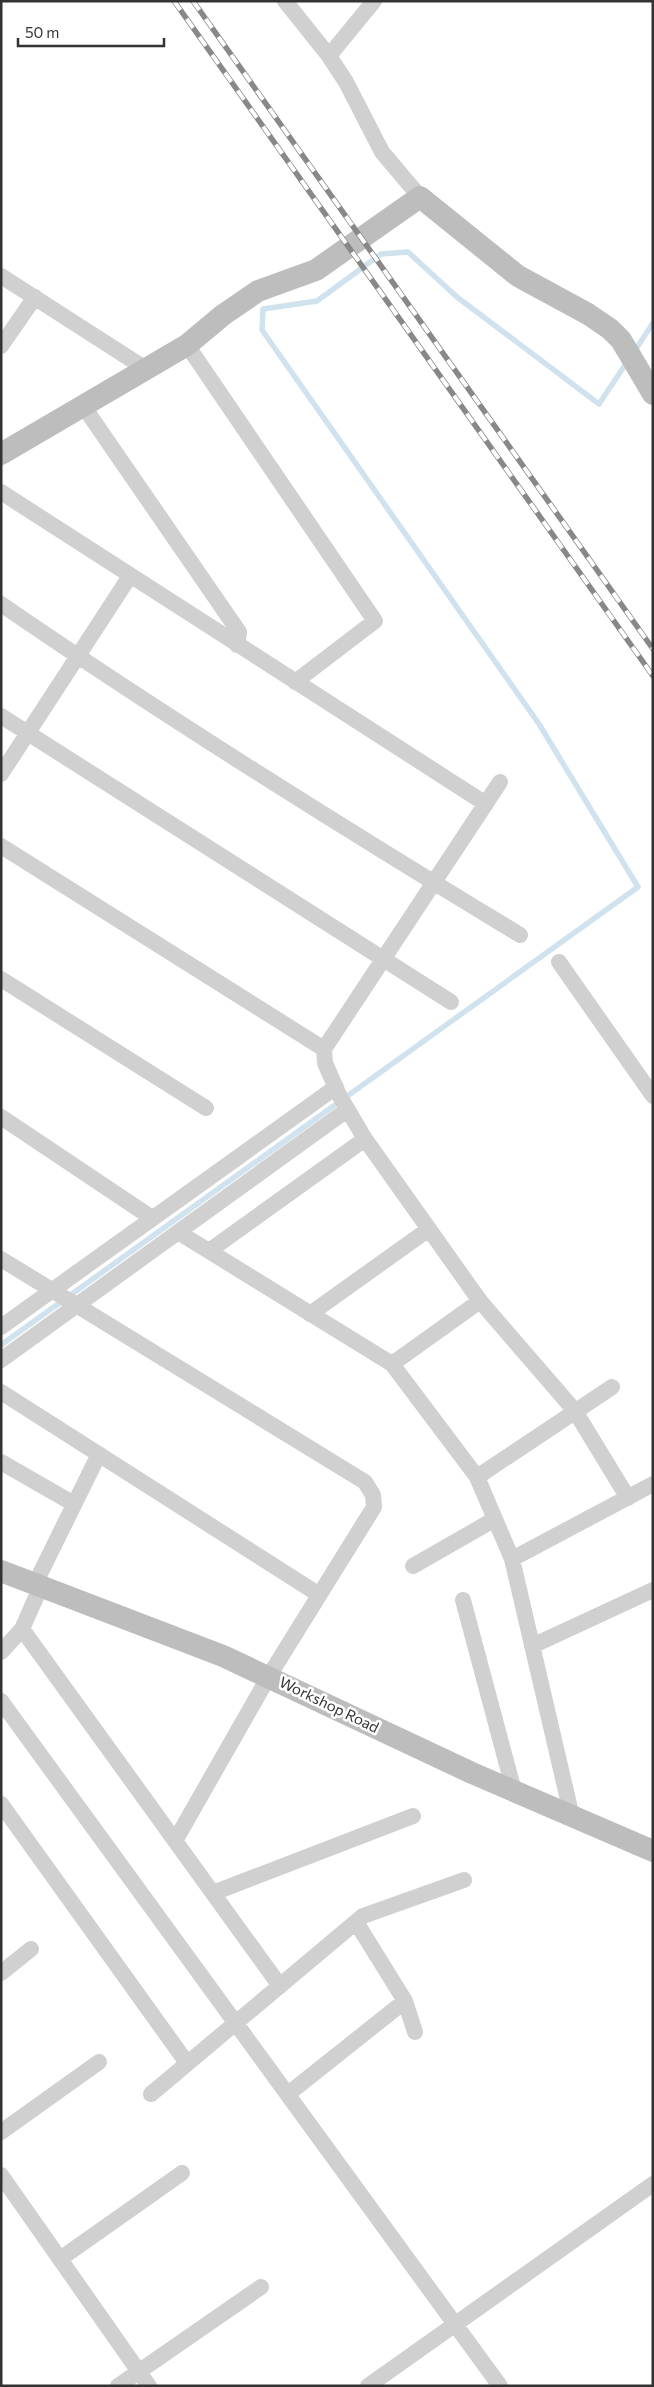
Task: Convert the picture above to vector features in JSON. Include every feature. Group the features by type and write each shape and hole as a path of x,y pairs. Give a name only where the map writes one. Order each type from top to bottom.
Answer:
{"street":[{"path":"285,1 329,56 346,82 382,152 420,197 518,276 610,328 620,340 653,394"},
{"path":"329,56 374,1"},
{"path":"1,454 187,345 223,315 258,291 316,270 420,197"},
{"path":"1,276 146,369"},
{"path":"1,346 35,297"},
{"path":"187,345 376,621 295,682"},
{"path":"84,407 239,632 237,645"},
{"path":"1,492 486,804"},
{"path":"1,774 130,576"},
{"path":"1,604 78,657 434,883 520,935"},
{"path":"1,716 451,1002"},
{"path":"500,782 324,1049 325,1063 342,1099 365,1139 480,1301 575,1411 628,1498"},
{"path":"1,846 324,1049"},
{"path":"559,962 653,1096"},
{"path":"1,979 206,1108"},
{"path":"1,1360 152,1218 342,1099"},
{"path":"1,1327 64,1299 178,1232 342,1099"},
{"path":"1,1117 152,1218"},
{"path":"210,1251 365,1139"},
{"path":"310,1314 429,1230"},
{"path":"178,1232 392,1364 477,1477 512,1559 572,1817"},
{"path":"1,1259 364,1482 373,1495 374,1507 318,1594 269,1676 175,1841"},
{"path":"392,1364 480,1301"},
{"path":"477,1477 612,1387"},
{"path":"1,1392 318,1594"},
{"path":"1,1652 22,1629 38,1585 74,1504 99,1454"},
{"path":"1,1462 74,1504"},
{"path":"512,1559 653,1484"},
{"path":"413,1566 495,1519"},
{"name":"Workshop Road","path":"1,1571 223,1656 514,1792 653,1851"},
{"path":"532,1646 653,1590"},
{"path":"463,1600 514,1792"},
{"path":"22,1629 280,1986"},
{"path":"1,1701 500,2386"},
{"path":"1,1804 187,2064"},
{"path":"213,1893 413,1816"},
{"path":"151,2094 363,1916 464,1880"},
{"path":"356,1922 405,2001 415,2032"},
{"path":"1,1973 31,1949"},
{"path":"288,2094 405,2001"},
{"path":"1,2132 99,2062"},
{"path":"60,2259 182,2173"},
{"path":"1,2175 149,2386"},
{"path":"368,2386 653,2184"},
{"path":"118,2386 261,2287"}],"waterway":[{"path":"1,1345 638,887 539,724 262,330 263,309 317,301 381,254 408,252 457,297 599,404 627,362"},
{"path":"634,352 653,323"}],"railway":[{"path":"174,1 653,676"},
{"path":"193,1 653,649"}]}
